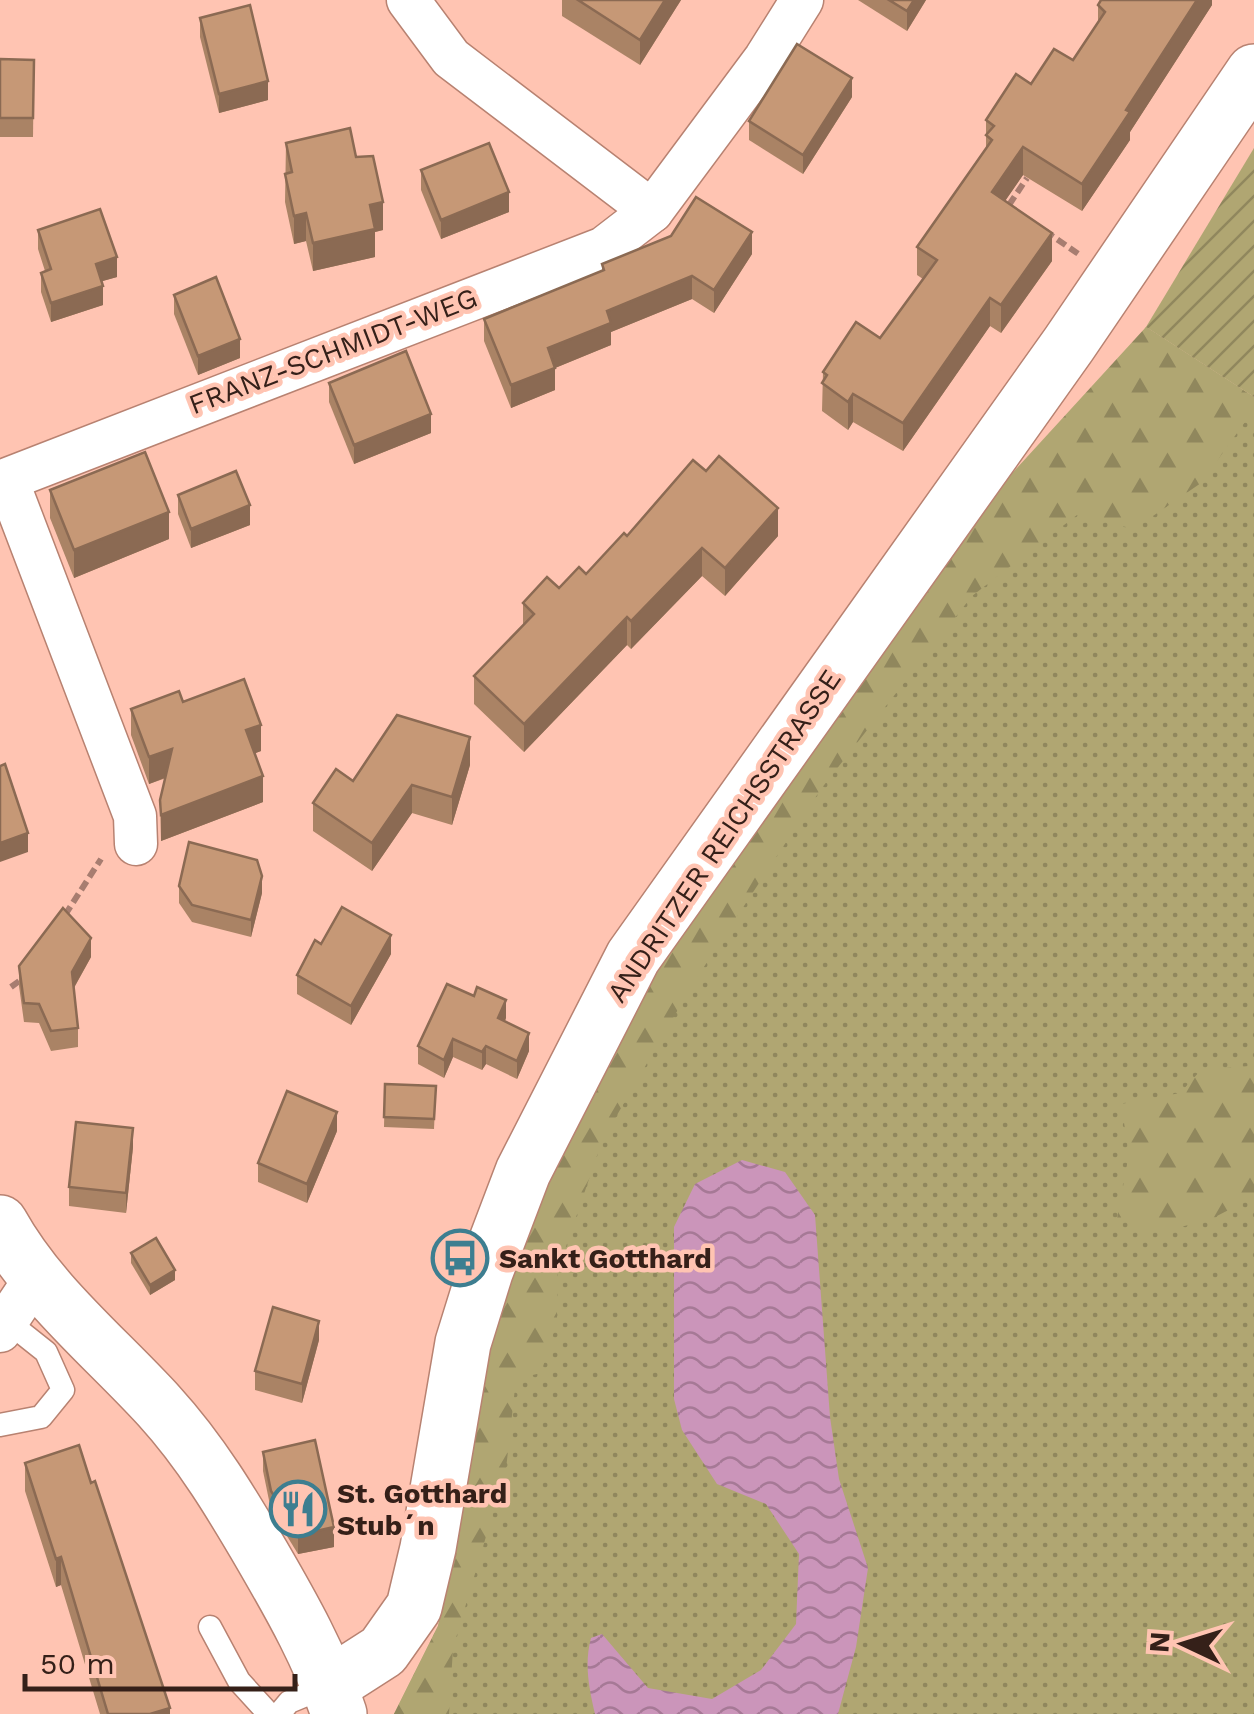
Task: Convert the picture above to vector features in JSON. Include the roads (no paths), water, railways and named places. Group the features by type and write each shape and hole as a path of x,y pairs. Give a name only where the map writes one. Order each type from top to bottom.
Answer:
{"street":[{"path":"408,0 451,58 652,211"},
{"name":"FRANZ-SCHMIDT-WEG","path":"136,844 135,816 4,481 604,248 652,211 765,59 802,0"},
{"name":"ANDRITZER REICHSSTRASSE","path":"334,1700 383,1652 414,1607 463,1343 485,1272 524,1172 633,957 1114,279 1254,72"},
{"path":"0,1223 14,1310 161,1408 233,1504 295,1610 334,1700"}],"lane":[{"path":"0,1426 40,1418 64,1390 46,1352 14,1310"},
{"path":"210,1626 239,1681 269,1714"},
{"path":"279,1714 289,1702 334,1700"}],"water":[{"path":"742,1160 785,1172 815,1215 830,1417 839,1479 868,1568 856,1647 838,1714 595,1714 588,1667 591,1638 602,1634 648,1688 712,1699 761,1670 796,1624 799,1554 766,1504 717,1484 682,1430 674,1399 674,1227 695,1184"}],"place":[{"name":"Sankt Gotthard","path":"460,1258"},
{"name":"St. Gotthard Stub´n","path":"298,1509"}]}
